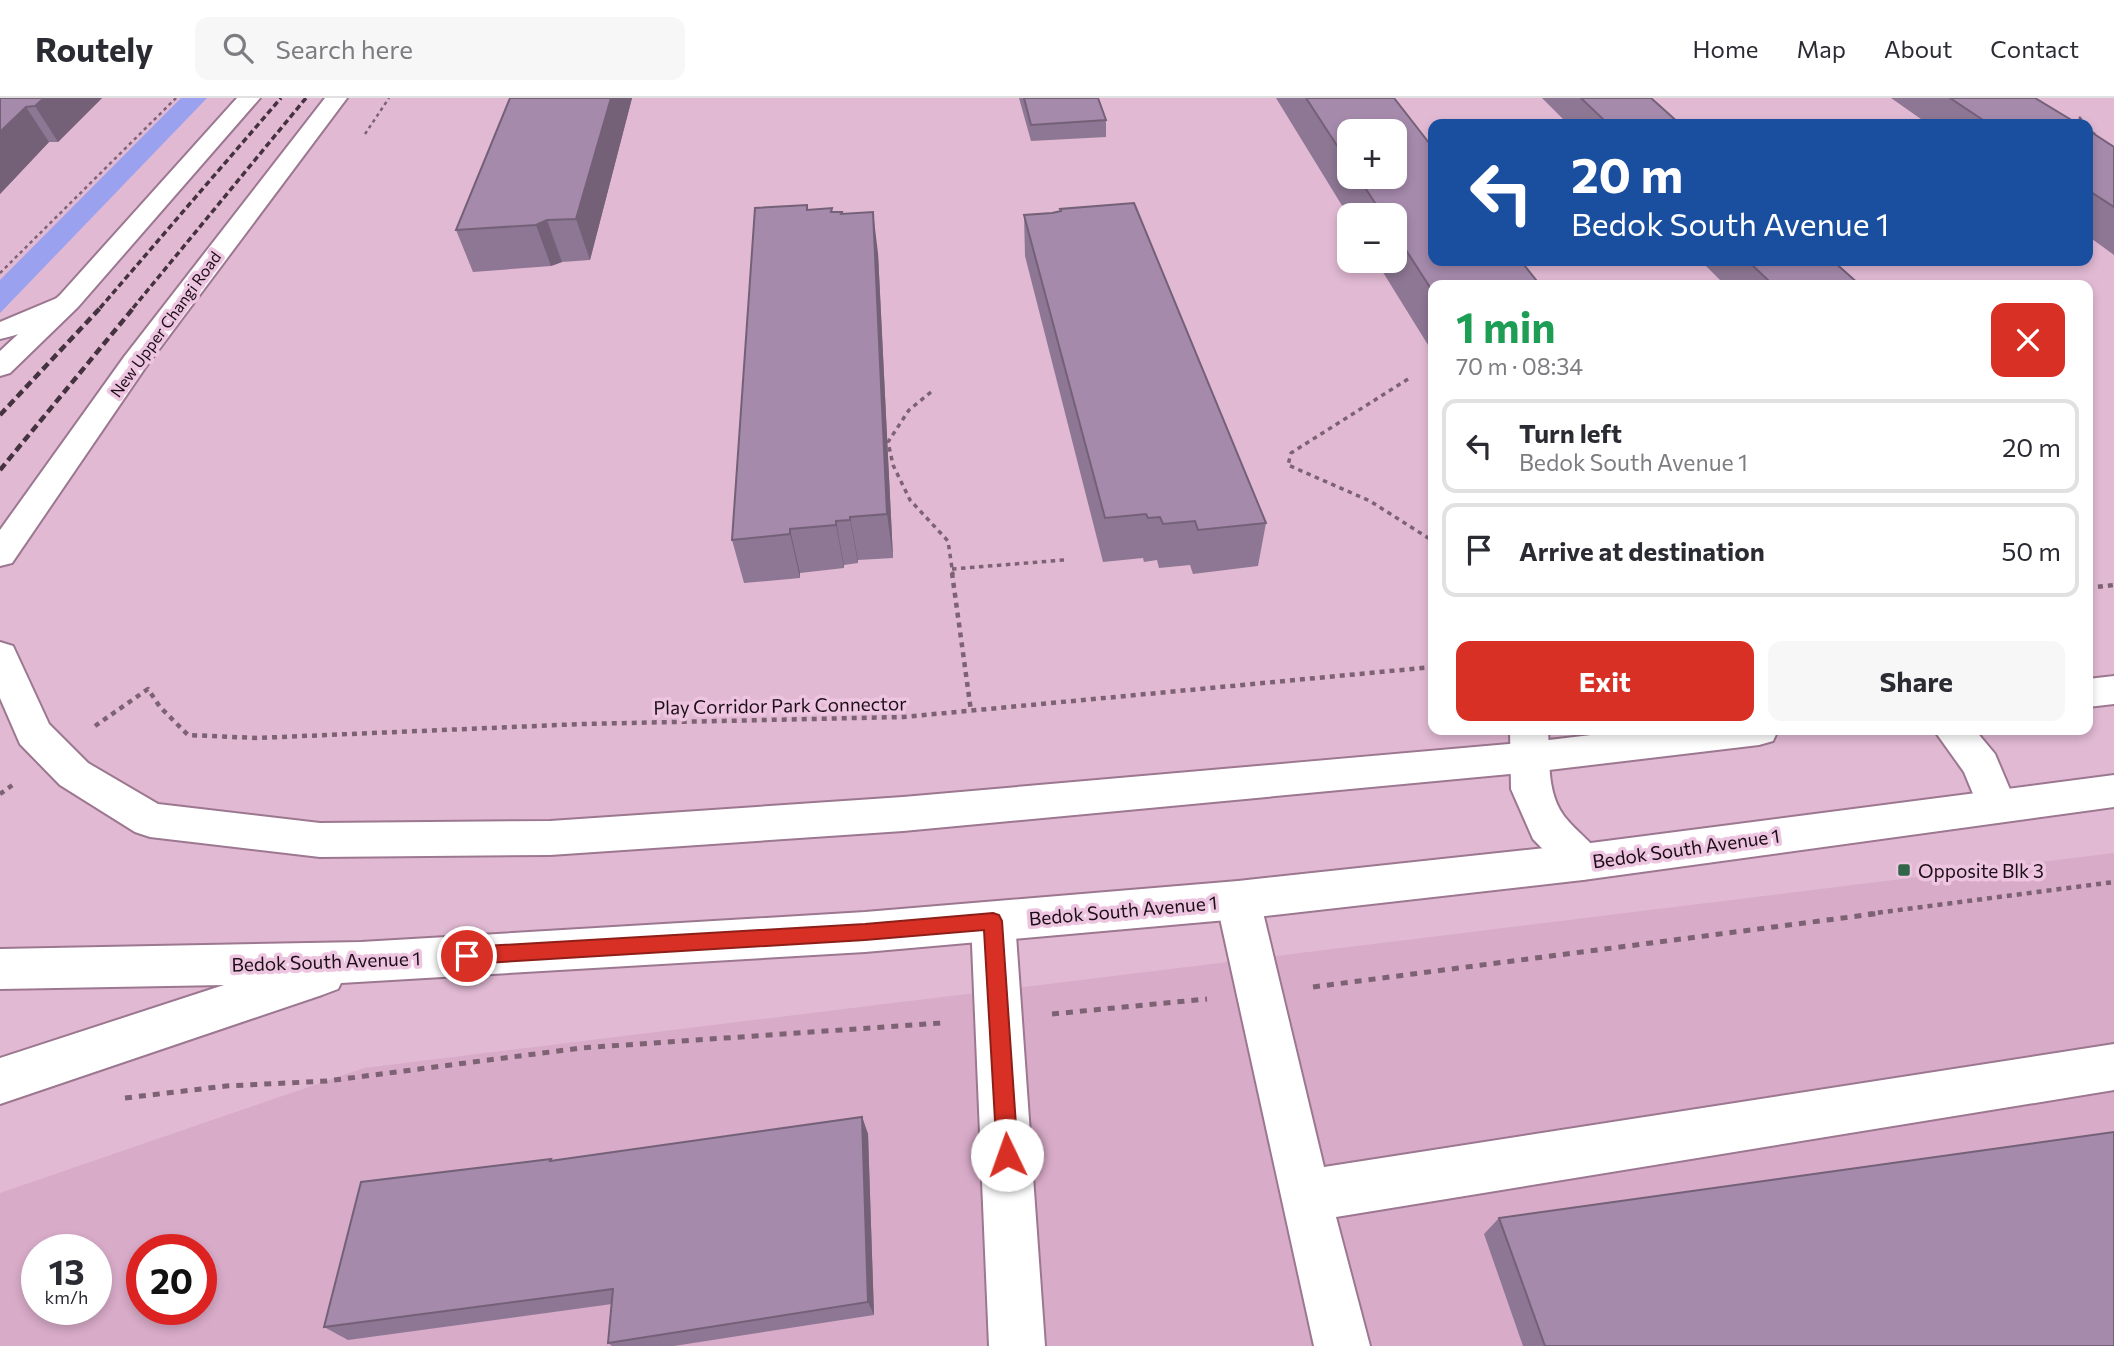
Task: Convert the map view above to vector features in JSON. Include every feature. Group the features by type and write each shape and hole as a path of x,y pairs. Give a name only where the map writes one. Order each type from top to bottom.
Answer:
{"main road":[{"path":"0,367 69,300 249,98"},
{"name":"New Upper Changi Road","path":"0,555 134,363 336,98"},
{"path":"0,331 41,316 69,300"},
{"path":"0,655 34,733 74,774 150,820 320,840 577,836 1044,802 1530,743 1671,735"},
{"path":"2093,692 2114,690"},
{"path":"1957,735 1981,765 1997,806"},
{"path":"1530,743 1531,789 1548,827 1583,863"},
{"name":"Bedok South Avenue 1","path":"0,969 361,962 865,932 1238,900 1583,863 2114,791"},
{"path":"1238,900 1342,1346"},
{"path":"993,921 1017,1346"},
{"path":"0,1081 361,962"},
{"path":"1305,1195 2114,1067"}],"path":[{"path":"0,273 176,98"},
{"path":"365,134 389,98"},
{"path":"2093,132 2105,146"},
{"path":"1408,379 1291,453 1288,465 1370,501 1428,538"},
{"path":"931,392 909,410 888,442 893,465 911,500 947,541 971,711"},
{"path":"951,569 1064,560"},
{"path":"2093,588 2114,585"},
{"name":"Play Corridor Park Connector","path":"148,689 160,707 188,735 257,738 582,724 903,718 1428,667"},
{"path":"113,1100 226,1087 327,1081 581,1048 1000,1019 1259,994 2114,882"}],"shaded area":[{"path":"2114,853 2114,1346 0,1346 0,1193 364,1068"}],"water":[{"path":"181,98 207,98 0,313 0,280"}],"building":[{"path":"0,98 44,98 35,106 26,107 0,132"},
{"path":"510,98 611,98 576,219 547,220 536,225 456,230"},
{"path":"1024,98 1098,98 1106,120 1031,125"},
{"path":"1306,98 1394,98 1428,142 1428,266 1525,266 1536,280 1428,280 1428,284 1407,252 1407,203 1375,203 1366,189 1407,189 1407,119 1337,119 1337,146"},
{"path":"1581,98 1651,98 1674,119 1603,119"},
{"path":"1950,98 2035,98 2070,119 1982,119"},
{"path":"2093,133 2114,147 2114,207 2093,193"},
{"path":"1134,203 1266,523 1198,530 1195,521 1163,524 1160,517 1148,518 1146,514 1105,518 1024,215"},
{"path":"807,205 807,210 832,208 831,212 842,212 841,214 873,212 887,514 850,517 850,520 836,521 836,525 790,529 790,534 732,540 755,208"},
{"path":"1753,266 1839,266 1854,280 1768,280"},
{"path":"862,1117 868,1302 608,1343 613,1289 324,1327 361,1182 551,1159 550,1161"},
{"path":"2114,1132 2114,1346 1545,1346 1499,1218"}],"railway":[{"path":"100,308 281,98"},
{"path":"133,308 306,98"},
{"path":"0,415 102,306"},
{"path":"0,470 135,306"}],"place":[{"name":"Opposite Blk 3","path":"1904,870"}],"route":[{"path":"467,956 865,932 993,921 1007,1155"}]}
